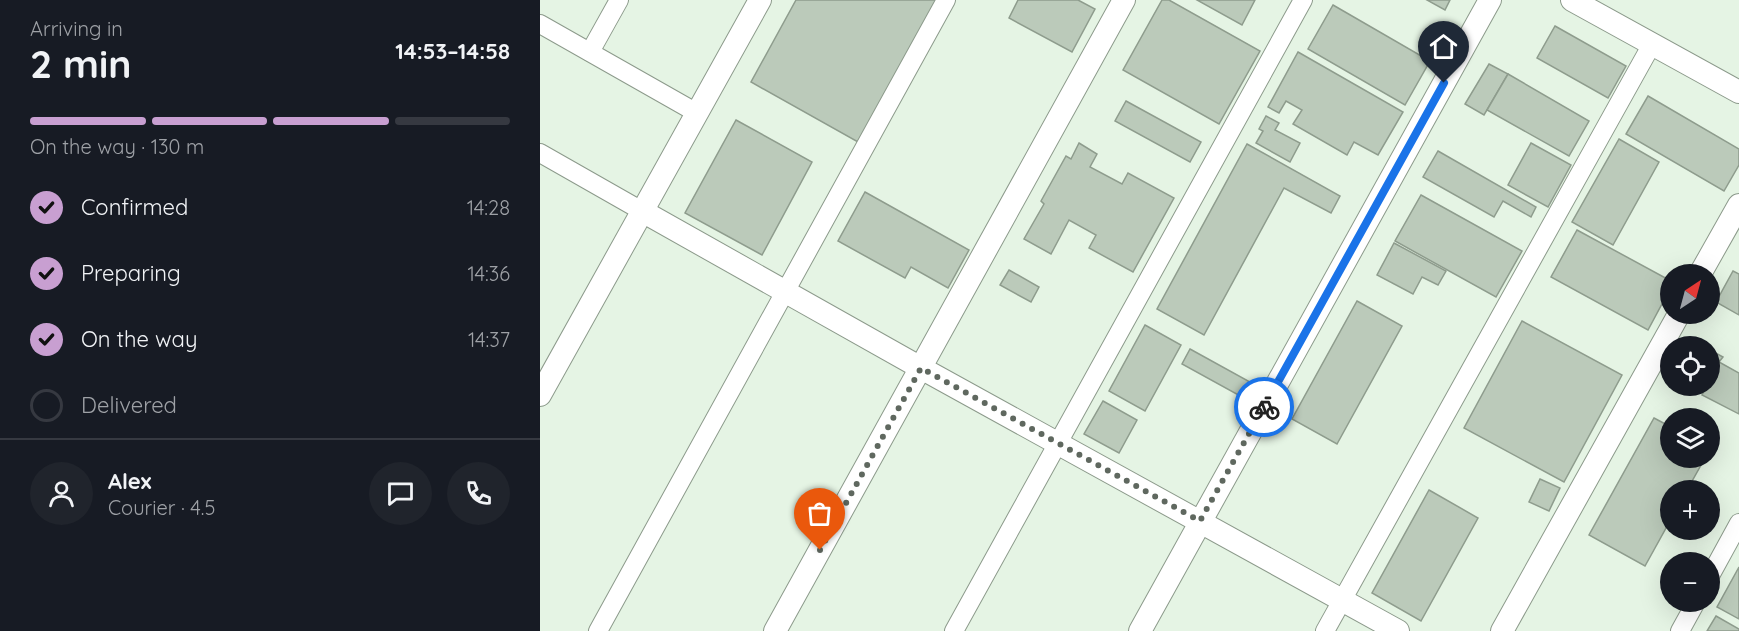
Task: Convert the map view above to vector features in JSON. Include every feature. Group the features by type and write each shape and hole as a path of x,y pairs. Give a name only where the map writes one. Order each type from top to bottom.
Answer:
{"street":[{"path":"590,52 619,0"},
{"path":"540,395 760,0"},
{"path":"598,631 946,0"},
{"path":"776,631 1124,0"},
{"path":"954,631 1303,0"},
{"path":"1140,631 1490,0"},
{"path":"1572,0 1739,92"},
{"path":"540,24 697,113"},
{"path":"1325,631 1652,45"},
{"path":"540,153 921,368 1398,631"},
{"path":"1706,264 1739,205"},
{"path":"1502,631 1673,324"},
{"path":"1720,558 1739,523"},
{"path":"1680,631 1690,612"}],"building":[{"path":"796,0 937,0 858,142 751,82"},
{"path":"1018,0 1078,0 1095,9 1072,52 1009,18"},
{"path":"1162,0 1169,0 1260,51 1219,124 1123,70"},
{"path":"1197,0 1255,0 1242,25"},
{"path":"1427,0 1450,0 1445,10"},
{"path":"1333,5 1430,61 1405,105 1308,49"},
{"path":"1555,26 1626,66 1608,98 1537,58"},
{"path":"1298,52 1403,112 1378,155 1354,142 1347,155 1293,124 1302,110 1286,101 1279,113 1268,107"},
{"path":"1489,64 1508,74 1484,115 1465,104"},
{"path":"1508,74 1589,121 1569,156 1487,110"},
{"path":"1648,96 1739,149 1739,165 1724,191 1626,134"},
{"path":"1126,101 1201,142 1190,162 1115,121"},
{"path":"1266,116 1279,123 1275,130 1300,143 1290,162 1256,143 1263,131 1259,129"},
{"path":"736,120 812,162 762,255 685,213"},
{"path":"1619,139 1659,162 1613,245 1572,222"},
{"path":"1079,143 1097,154 1090,167 1122,184 1128,173 1174,198 1133,272 1089,248 1096,235 1069,220 1051,254 1024,239 1044,204 1041,201 1066,156 1071,159"},
{"path":"1531,143 1571,165 1548,207 1508,185"},
{"path":"1247,144 1340,196 1331,213 1284,188 1204,335 1157,309"},
{"path":"1438,151 1536,207 1531,217 1503,201 1494,217 1423,177"},
{"path":"865,192 969,250 948,288 911,267 905,278 838,241"},
{"path":"1421,195 1522,251 1496,297 1395,241"},
{"path":"1577,230 1660,275 1660,308 1648,330 1551,277"},
{"path":"1394,243 1446,271 1438,285 1422,277 1413,294 1377,275"},
{"path":"1009,270 1039,287 1031,302 1000,285"},
{"path":"1733,271 1739,274 1739,315 1720,304 1720,295"},
{"path":"1357,301 1402,326 1337,444 1292,419"},
{"path":"1522,321 1622,375 1564,482 1464,428"},
{"path":"1145,325 1181,345 1145,411 1109,391"},
{"path":"1190,349 1250,382 1242,397 1182,364"},
{"path":"1720,363 1739,373 1739,414 1704,396 1720,396"},
{"path":"1103,401 1137,420 1119,453 1084,434"},
{"path":"1654,418 1660,421 1660,468 1699,468 1693,480 1660,480 1660,539 1645,566 1589,535"},
{"path":"1540,479 1560,488 1549,511 1529,502"},
{"path":"1429,490 1478,518 1421,621 1372,593"},
{"path":"1739,567 1739,619 1720,609 1720,602"},
{"path":"1716,616 1739,629 1739,631 1707,631"}],"way so far":[{"path":"820,550 921,368 1200,521 1264,407"}],"route":[{"path":"1264,407 1444,83"}]}
